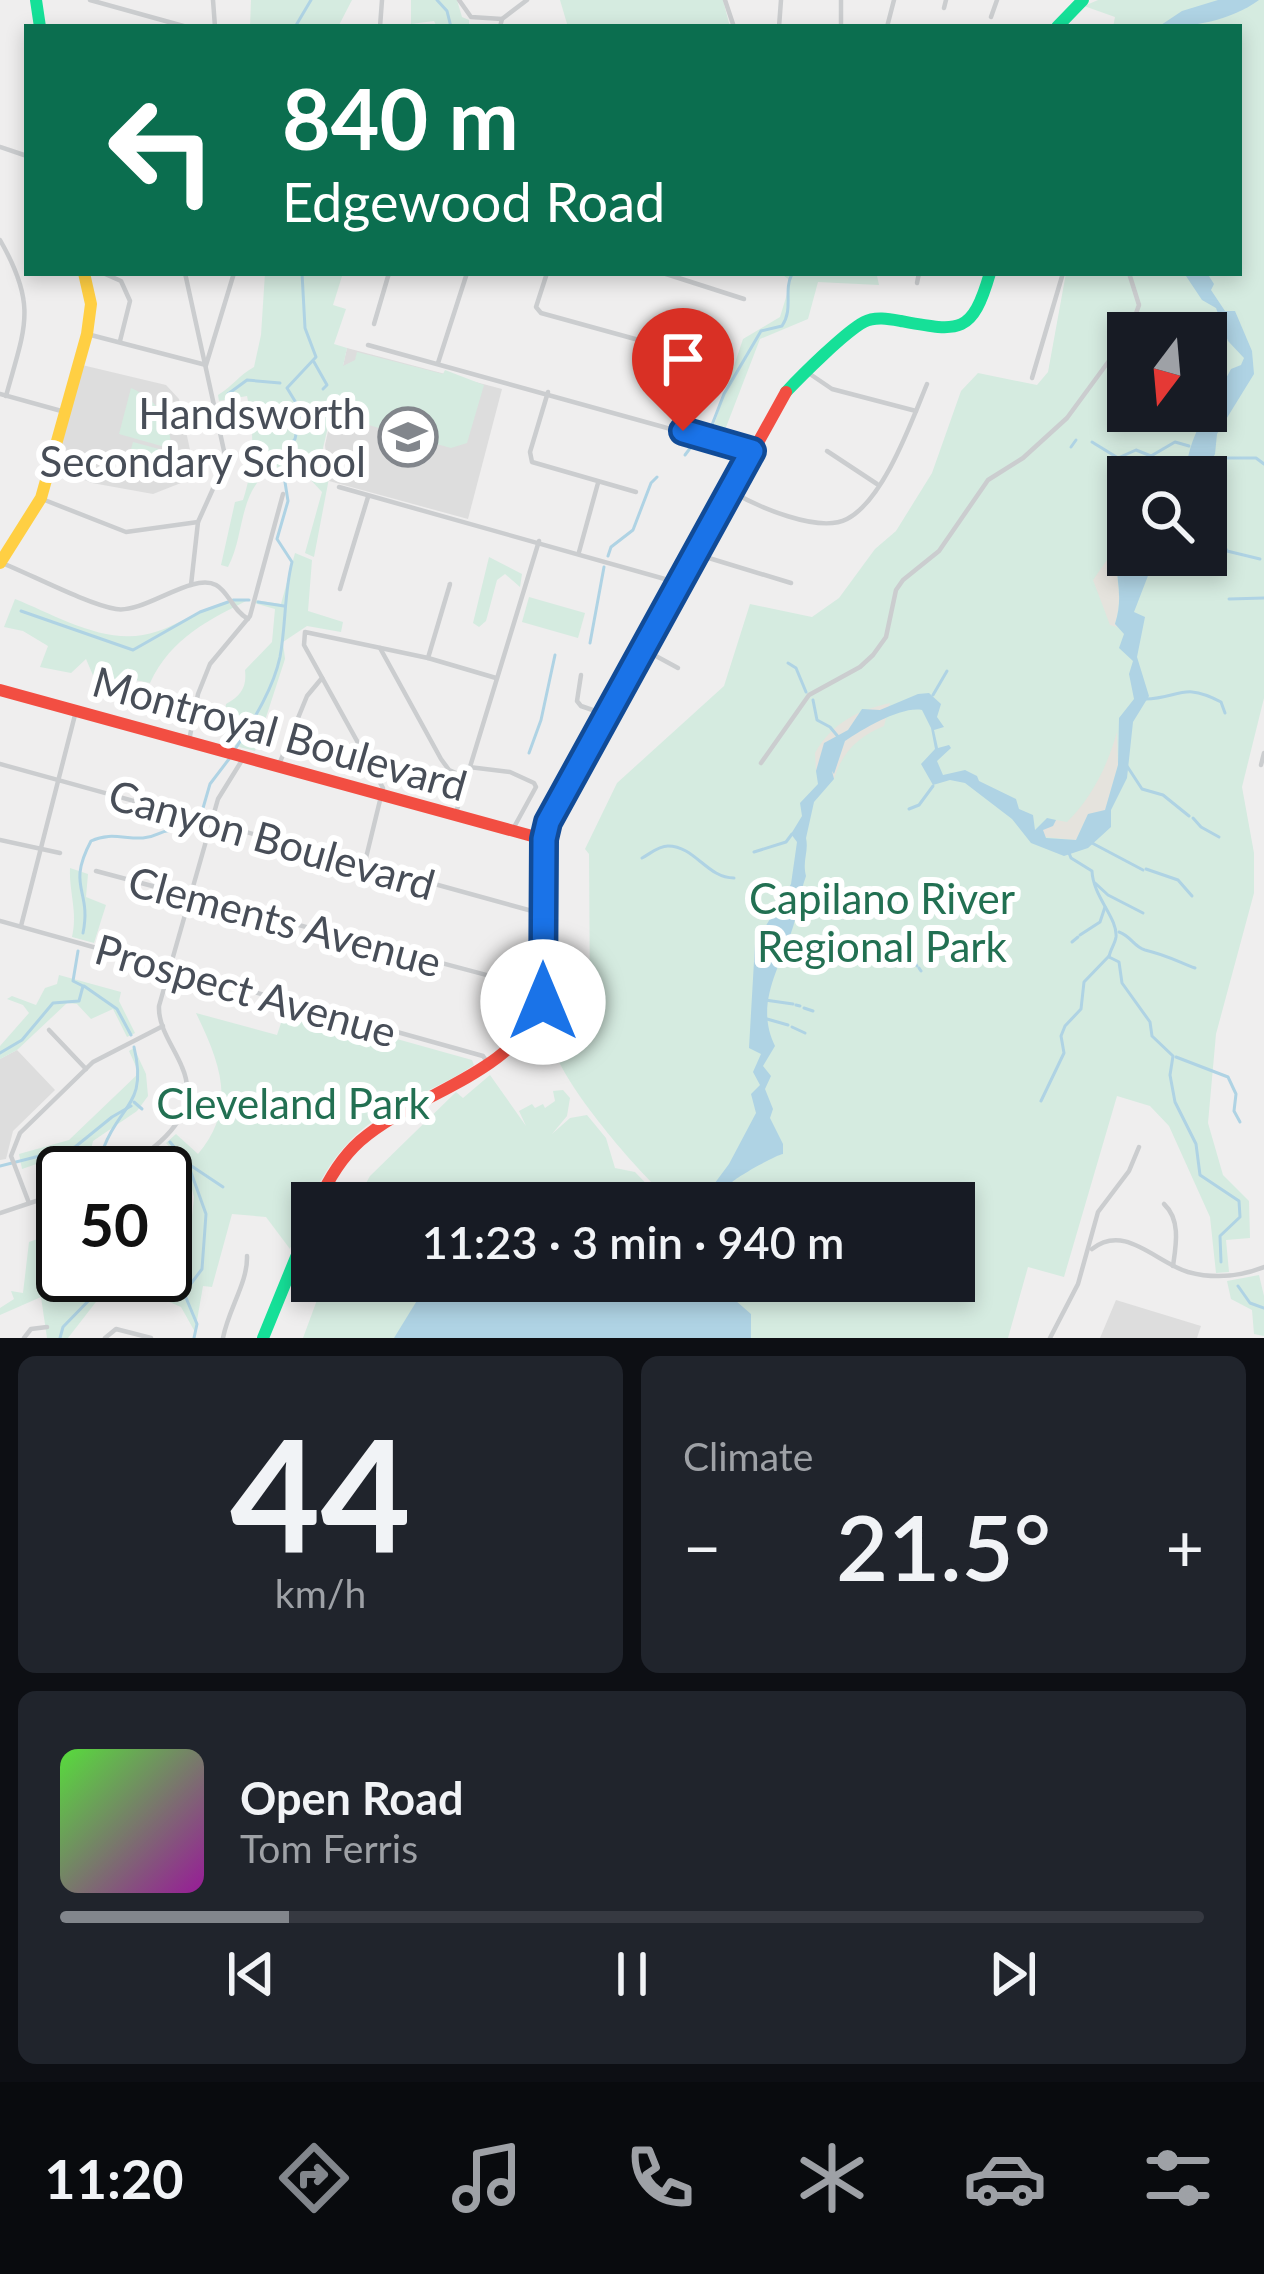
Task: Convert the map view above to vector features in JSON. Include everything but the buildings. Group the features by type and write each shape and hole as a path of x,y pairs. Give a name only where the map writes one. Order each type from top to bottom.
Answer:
{"street":[{"path":"90,0 176,24"},
{"path":"459,0 471,17 502,19 526,0"},
{"path":"992,17 997,0"},
{"path":"1060,24 1083,0"},
{"path":"502,19 503,24"},
{"path":"0,240 26,297 28,316 3,395 64,412"},
{"path":"86,276 91,304 87,334 41,498 1,560 115,609 191,586 215,585 248,619"},
{"path":"110,276 121,281 130,301 120,341"},
{"path":"185,276 226,460 197,522 191,586"},
{"path":"206,365 233,276"},
{"path":"374,324 388,276"},
{"path":"438,364 466,276"},
{"path":"546,276 536,307 541,313 664,347"},
{"path":"687,276 744,299"},
{"path":"916,283 918,276"},
{"path":"329,1182 366,1136 491,1062 538,1018 548,822 780,401 860,323 873,317 941,329 961,327 980,308 990,276"},
{"path":"1031,378 1062,276"},
{"path":"1130,276 1136,312"},
{"path":"87,334 206,365"},
{"path":"368,345 752,451"},
{"path":"683,431 701,361"},
{"path":"761,763 809,695 873,655 886,637 896,590 903,580 939,551 988,480 1023,458 1067,418 1107,363"},
{"path":"807,372 832,389 916,411"},
{"path":"729,490 760,506 826,524 846,520 862,506 908,440 927,384"},
{"path":"548,392 530,452 532,462 636,492"},
{"path":"827,452 878,484"},
{"path":"579,552 598,484"},
{"path":"339,487 679,583"},
{"path":"189,742 210,664 248,619 284,494"},
{"path":"340,589 368,494"},
{"path":"41,498 126,532 197,522"},
{"path":"455,816 539,541"},
{"path":"696,554 791,583"},
{"path":"428,658 450,584"},
{"path":"364,866 383,796 381,780 304,645 305,632 496,678"},
{"path":"380,648 445,765 466,777"},
{"path":"643,649 678,668"},
{"path":"581,675 577,701 607,715"},
{"path":"278,766 307,696 322,678"},
{"name":"Montroyal Boulevard","path":"0,689 544,839"},
{"path":"20,927 76,711"},
{"path":"1261,765 1264,753"},
{"path":"152,1146 178,1122 188,1098 184,1070 158,1010 235,755"},
{"name":"Canyon Boulevard","path":"0,764 543,914"},
{"path":"469,767 510,772 534,783 512,832"},
{"path":"0,840 59,853"},
{"name":"Clements Avenue","path":"96,871 543,990"},
{"name":"Prospect Avenue","path":"0,921 491,1062"},
{"path":"29,1203 13,1164 12,1145 86,1069 163,1026"},
{"path":"49,1030 86,1069"},
{"path":"1050,1338 1075,1291 1098,1212 1129,1171 1138,1147"},
{"path":"0,1213 36,1201"},
{"path":"1164,1204 1173,1212 1173,1266"},
{"path":"1088,1253 1096,1244 1125,1240 1173,1266 1222,1276 1264,1267"},
{"path":"223,1338 228,1310 246,1273 247,1256"},
{"path":"262,1338 291,1268"},
{"path":"24,1338 31,1329 47,1327"},
{"path":"105,1338 116,1329 151,1338"}],"shaded area":[{"name":"Handsworth Secondary School","path":"347,348 502,389 468,519 329,481 325,445"},
{"path":"82,365 166,385 179,399 192,459 186,481 153,494 92,483 52,467"},
{"path":"17,1050 55,1090 13,1131 6,1159 0,1160 0,1059"},
{"path":"1116,1300 1201,1326 1197,1338 1100,1338"}],"green space":[{"path":"251,0 352,0 340,24 250,24"},
{"path":"411,0 457,0 462,17 469,20 469,24 411,24"},
{"path":"560,0 723,0 729,24 567,24"},
{"name":"Capilano River Regional Park","path":"1098,0 1264,0 1264,698 1242,787 1254,853 1254,893 1216,1034 1208,1123 1223,1175 1249,1201 1250,1238 1226,1240 1229,1272 1216,1273 1210,1217 1169,1126 1150,1106 1117,1096 1064,1277 1028,1267 1008,1338 303,1338 316,1302 975,1302 975,1182 652,1182 607,1132 562,1068 552,1038 549,994 590,1003 589,854 585,849 617,783 724,686 750,604 812,617 839,598 875,549 896,531 932,473 961,391 978,373 1037,385 1048,372 1065,276 1242,276 1242,24 1114,24 1115,17 1084,6"},
{"path":"265,276 342,276 333,305 346,309 334,344 347,348 343,366 355,360 357,352 443,374 445,370 484,385 467,443 451,448 336,416 332,410 323,448 329,478 314,557 305,553 322,492 307,476 270,470 252,490 228,567 221,565 235,502 243,500 247,487 252,435 247,396 219,401 218,395 254,367"},
{"path":"784,276 877,276 879,285 818,282 808,319 760,339 723,435 711,434 743,339 780,317 791,281"},
{"path":"131,388 160,412 172,449 119,434"},
{"path":"133,442 177,454 168,481 125,470"},
{"path":"295,553 312,560 308,611 343,622 341,632 307,626 283,642 285,659 255,751 227,744 231,733 237,734 239,721 224,718 226,704 242,690 245,670 272,642 275,609 255,600 281,604"},
{"path":"489,557 522,574 520,587 505,574 497,580 486,621 479,627 473,623"},
{"path":"529,597 585,613 578,638 522,622"},
{"path":"15,599 78,626 127,636 157,631 221,603 250,599 181,641 150,683 95,680 86,659 71,673 40,667 48,646 23,631 4,627"},
{"path":"70,868 88,874 86,897 106,905 94,943 72,937"},
{"path":"59,975 121,992 119,1001 135,1033 127,1037 113,1009 91,1019 77,1004 67,1003 17,1050 0,1059 0,1046 29,1013 7,999 12,996 36,1005 45,988 57,984"},
{"name":"Cleveland Park","path":"286,1008 472,1060 474,1065 366,1126 320,1182 291,1182 290,1249 266,1217 232,1214 212,1287 203,1286 195,1332 181,1307 169,1302 192,1302 192,1149 198,1154 210,1136 221,1102 218,1067 196,1013 277,1035"},
{"path":"134,1048 146,1074 148,1096 137,1111 92,1146 48,1146 69,1140 139,1073 129,1051"},
{"path":"490,1075 526,1126 519,1111 532,1104 545,1108 555,1101 553,1091 563,1090 570,1098 567,1116 552,1134 570,1118 587,1115 606,1138 615,1168 635,1172 645,1182 367,1182 456,1092 463,1098"},
{"name":"Cleveland Park","path":"176,1134 189,1146 169,1146 166,1143"},
{"path":"36,1149 36,1164 22,1169 19,1154"},
{"name":"Cleveland Park","path":"36,1240 36,1299 0,1315 0,1308 14,1299 11,1291 23,1293 29,1242"},
{"path":"1259,1275 1264,1336 1254,1334 1252,1310 1231,1299 1227,1281"},
{"name":"Cleveland Park","path":"42,1302 96,1302 68,1338 47,1338"}],"sand":[{"path":"1107,560 1107,576 1117,576 1115,624 1121,628 1110,625 1093,580"},
{"path":"890,703 884,726 853,746 834,779 816,771 815,753 829,734 857,714"},
{"path":"1117,732 1118,765 1105,811 1088,814 1076,840 1045,837 1042,830 1056,820 1067,822 1084,803 1104,769"}],"water":[{"path":"1218,0 1259,0 1211,21 1162,24 1182,11"},
{"path":"1186,276 1209,276 1214,284 1211,290 1225,311 1235,311 1252,351 1254,374 1227,418 1227,376 1244,358 1228,341 1227,312 1202,300"},
{"path":"1197,432 1218,432 1214,456 1188,456"},
{"path":"1118,576 1148,576 1134,612 1145,617 1137,657 1149,696 1133,722 1127,778 1111,810 1111,827 1088,848 1064,856 1031,843 1012,819 965,783 950,780 933,785 921,764 935,749 922,710 894,715 845,741 834,774 832,771 834,779 814,802 806,838 806,876 768,1002 775,1046 763,1066 771,1076 765,1089 783,1154 733,1182 716,1182 756,1113 751,1094 760,1085 753,1072 761,1054 749,1048 755,944 791,884 797,842 791,834 802,816 800,803 818,784 816,771 824,743 848,730 862,709 880,710 929,693 941,704 937,717 944,727 934,730 938,748 951,748 937,761 943,775 965,770 1016,799 1019,809 1033,815 1035,830 1047,818 1056,820 1043,830 1046,838 1076,840 1088,814 1105,810 1118,765 1119,718 1134,699 1129,674 1133,661 1119,648 1124,634 1115,624"},
{"path":"416,1302 737,1302 751,1314 751,1338 394,1338"}],"waterway":[{"path":"297,24 311,0"},
{"path":"437,0 450,24"},
{"path":"234,751 267,694 282,645 292,562 277,539 288,501 284,476 288,448 295,439 301,411 287,388 316,357 305,328 302,276"},
{"path":"710,430 724,394 761,331 782,326 791,276"},
{"path":"314,362 327,385 323,389"},
{"path":"228,394 247,380 280,383"},
{"path":"1071,447 1076,440"},
{"path":"1092,442 1118,458 1136,450 1151,456 1175,442 1189,446"},
{"path":"685,455 694,443"},
{"path":"1227,458 1256,458 1264,464"},
{"path":"608,556 611,547 633,530 657,477"},
{"path":"1227,551 1260,559"},
{"path":"590,643 604,567"},
{"path":"1229,599 1264,598"},
{"path":"233,600 249,600"},
{"path":"21,611 133,650 200,612 228,602"},
{"path":"258,602 284,606"},
{"path":"529,753 555,655"},
{"path":"788,663 796,668 806,692"},
{"path":"933,695 947,671"},
{"path":"1145,699 1197,693 1221,702 1225,713"},
{"path":"813,700 817,720 840,739"},
{"path":"201,815 210,784 229,759"},
{"path":"1125,763 1142,789 1163,795 1189,816"},
{"path":"909,809 919,805 933,786"},
{"path":"1193,818 1219,837"},
{"path":"83,933 80,869 91,841 184,833 199,822"},
{"path":"754,852 786,842 792,834"},
{"path":"1092,843 1143,870"},
{"path":"642,858 661,847 677,847 716,873 734,878"},
{"path":"1069,853 1092,871 1116,930 1109,957 1119,962 1122,983 1150,1022 1152,1036 1173,1056 1170,1075 1175,1102 1196,1144 1200,1175 1239,1201 1240,1217 1220,1236 1221,1262"},
{"path":"1146,869 1178,880 1192,896"},
{"path":"1095,883 1143,913"},
{"path":"1080,935 1100,922 1105,907"},
{"path":"1119,932 1141,949 1195,968"},
{"path":"911,936 907,950 917,966"},
{"path":"1072,942 1078,937"},
{"path":"0,1053 22,1040 53,1003 79,1001 83,986 73,981 78,951"},
{"path":"1041,1101 1064,1053 1061,1036 1065,1026 1081,1009 1084,982 1109,956"},
{"path":"84,986 117,1009 131,1035"},
{"path":"765,1000 793,1004"},
{"path":"796,1005 800,1006"},
{"path":"804,1008 813,1011"},
{"path":"767,1019 788,1025"},
{"path":"792,1027 805,1033"},
{"path":"104,1146 135,1093 134,1047"},
{"path":"1176,1057 1228,1077 1240,1122"},
{"path":"134,1102 142,1109"},
{"path":"0,1166 75,1147 131,1106"},
{"path":"170,1142 188,1164 206,1214 202,1269 184,1293 197,1324 194,1338"},
{"path":"192,1166 223,1187"},
{"path":"1238,1286 1250,1303 1264,1308"},
{"path":"60,1338 63,1327 87,1302"}],"traffic: fast":[{"path":"36,0 40,24"},
{"path":"1060,24 1083,0"},
{"path":"786,392 835,344 868,320 937,327 961,324 977,308 989,276"},
{"path":"263,1338 291,1269"}],"traffic: slow":[{"path":"0,563 41,498 87,334 91,304 85,276"}],"traffic: jam":[{"path":"329,1182 360,1141 509,1048 543,1002 543,839 548,822 786,392"},
{"path":"0,690 543,839"}],"place":[{"name":"Handsworth Secondary School","path":"408,437"}],"route":[{"path":"543,1002 548,822 752,451 683,431"}]}
